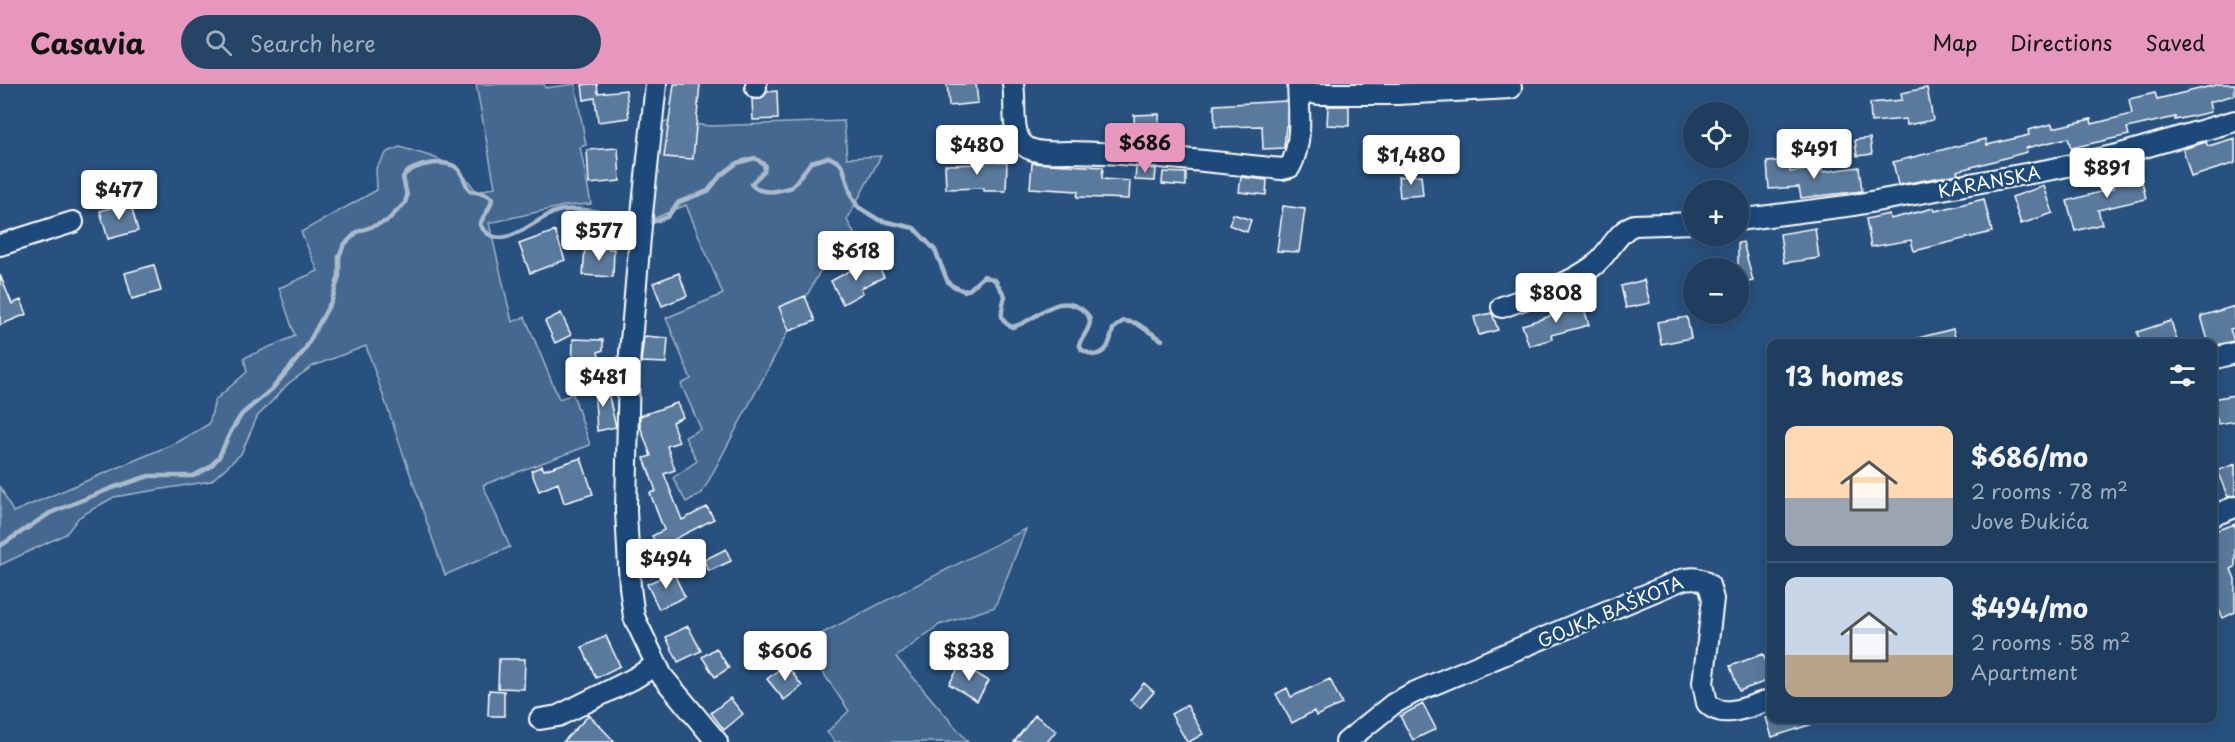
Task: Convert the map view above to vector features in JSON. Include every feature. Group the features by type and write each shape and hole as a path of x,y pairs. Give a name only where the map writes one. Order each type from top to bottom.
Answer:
{"street":[{"path":"656,84 629,364 626,511 630,586 634,617 662,676 717,742"},
{"path":"1013,84 1016,133 1021,143 1028,148 1050,152 1118,153 1282,169 1290,167 1296,150 1300,127 1298,84 1306,92 1318,94 1418,94 1511,88"},
{"name":"KARANSKA","path":"1749,219 1864,204 2053,169 2116,155 2235,121"},
{"path":"0,245 73,222"},
{"path":"1502,307 1555,286 1593,267 1606,255 1628,227 1683,223"},
{"path":"2217,358 2235,353"},
{"path":"2217,514 2235,507"},
{"name":"GOJKA BAŠKOTA","path":"1346,742 1393,704 1413,693 1691,577 1698,578 1709,585 1713,599 1703,683 1707,703 1718,711 1728,712 1767,700"},
{"path":"540,719 558,716 633,679 656,665"}],"shaded area":[{"path":"476,84 544,84 545,88 575,84 586,145 580,147 591,204 564,206 489,223 512,322 525,317 559,399 573,394 590,445 483,485 510,547 445,575 366,346 313,366 289,383 257,417 241,454 211,481 114,497 79,517 66,534 0,565 0,486 13,512 178,442 209,424 215,400 247,372 244,358 295,336 279,288 318,271 301,232 377,190 376,168 387,152 400,147 433,157 458,168 477,192 495,187"},
{"path":"659,121 711,126 844,121 847,158 881,156 847,220 859,243 827,258 702,493 686,502 673,478 697,461 685,437 701,429 681,384 691,379 666,318 723,294 686,205 648,221"},
{"path":"1026,529 995,607 939,625 896,657 968,742 835,742 827,732 849,711 803,643"}],"building":[{"path":"597,84 598,93 626,90 629,118 598,122 595,98 584,100 582,85"},
{"path":"674,84 700,84 693,159 664,157"},
{"path":"947,84 976,84 978,103 949,106"},
{"path":"2220,84 2235,84 2235,95 2209,102 2211,112 2175,120 2175,117 2127,128 2129,135 2071,148 2068,138 2026,148 2027,152 1957,171 1958,174 1898,185 1893,162 1986,139 1987,145 2029,135 2028,130 2052,124 2053,128 2091,119 2092,124 2132,114 2129,99 2155,93 2157,99"},
{"path":"1927,88 1933,120 1907,125 1906,119 1871,122 1870,103 1902,100 1901,93"},
{"path":"777,91 778,119 753,120 752,99 761,99 767,92"},
{"path":"1287,101 1284,148 1263,149 1262,126 1215,127 1214,105"},
{"path":"1328,106 1349,106 1349,126 1327,125"},
{"path":"1159,114 1159,137 1135,137 1134,115"},
{"path":"1870,138 1872,154 1857,156 1855,140"},
{"path":"2235,138 2235,163 2191,177 2183,149 2206,142 2208,146"},
{"path":"618,148 620,181 589,184 587,150"},
{"path":"1789,160 1790,172 1822,168 1823,172 1859,167 1862,191 1801,198 1799,187 1769,189 1767,162"},
{"path":"985,161 1007,162 1006,191 984,191 984,188 946,189 945,165 985,164"},
{"path":"1032,163 1103,167 1102,179 1130,181 1129,199 1077,197 1078,191 1030,188"},
{"path":"1136,167 1156,169 1155,181 1135,180"},
{"path":"2139,167 2146,199 2098,210 2102,224 2075,231 2067,201 2114,188 2111,174"},
{"path":"1163,172 1186,173 1186,186 1162,184"},
{"path":"1421,175 1423,195 1400,197 1398,177"},
{"path":"1241,177 1267,180 1266,195 1239,192"},
{"path":"2044,186 2053,213 2021,224 2012,197"},
{"path":"1984,199 1992,232 1914,251 1911,240 1871,247 1866,219 1889,214 1890,219"},
{"path":"130,202 138,231 108,239 100,211"},
{"path":"1283,206 1305,209 1299,252 1277,251"},
{"path":"1233,214 1251,220 1247,232 1229,225"},
{"path":"1815,228 1819,258 1784,263 1780,234"},
{"path":"555,231 565,260 530,273 519,244"},
{"path":"1738,246 1744,246 1747,258 1738,258"},
{"path":"585,247 614,249 613,277 583,275"},
{"path":"877,263 884,277 861,288 863,293 843,304 831,281 851,270 853,275"},
{"path":"154,265 161,291 132,299 125,273"},
{"path":"1749,265 1753,281 1749,282"},
{"path":"679,273 687,296 662,306 653,283"},
{"path":"0,275 12,304 21,300 27,314 0,325"},
{"path":"1644,280 1650,303 1626,308 1621,286"},
{"path":"805,296 815,321 789,331 779,307"},
{"path":"1582,302 1589,325 1551,335 1552,339 1529,346 1522,325 1557,314 1556,309"},
{"path":"2235,306 2235,328 2230,329 2234,341 2217,345 2217,339 2208,339 2201,316"},
{"path":"561,313 571,335 555,343 545,321"},
{"path":"1492,313 1498,330 1479,335 1474,317"},
{"path":"1683,318 1683,324 1688,324 1691,338 1661,344 1657,322"},
{"path":"2171,321 2176,339 2139,339 2137,332"},
{"path":"1953,329 1956,339 1914,339"},
{"path":"644,336 668,338 666,363 641,362"},
{"path":"573,339 603,340 603,350 598,352 603,374 572,373"},
{"path":"606,384 616,427 597,431 594,385"},
{"path":"2235,395 2235,421 2218,424 2217,398"},
{"path":"677,403 683,417 672,422 679,442 667,446 675,470 664,474 682,520 707,507 714,519 669,542 677,557 663,564 655,549 658,547 652,536 664,530 650,493 656,491 644,458 651,456 640,426 640,416"},
{"path":"581,458 593,494 564,503 558,483 539,491 531,471 542,466 544,470"},
{"path":"2235,464 2235,495 2228,497 2217,471"},
{"path":"2235,524 2235,567 2231,569 2235,579 2235,612 2223,618 2217,606 2217,530"},
{"path":"726,549 731,561 709,571 704,560"},
{"path":"673,572 685,597 659,609 647,584"},
{"path":"688,626 701,651 678,662 666,637"},
{"path":"606,636 620,666 596,678 582,647"},
{"path":"716,648 729,668 715,677 702,657"},
{"path":"1763,654 1767,665 1767,681 1739,691 1730,666"},
{"path":"499,659 525,659 524,689 498,688"},
{"path":"786,664 802,686 784,700 767,679"},
{"path":"961,664 989,681 977,701 949,684"},
{"path":"1330,679 1342,704 1316,716 1314,711 1292,723 1276,694 1287,688 1291,697"},
{"path":"1144,683 1154,692 1140,708 1130,700"},
{"path":"489,690 504,691 504,716 488,716"},
{"path":"730,698 743,714 724,730 711,713"},
{"path":"1423,704 1436,729 1413,740 1400,716"},
{"path":"1187,705 1203,734 1189,742 1171,714"},
{"path":"589,715 615,742 563,742"},
{"path":"1035,715 1056,731 1047,742 1014,742"},
{"path":"1768,723 1816,723 1772,737"}],"waterway":[{"path":"650,223 667,217 679,202 708,191 720,176 737,163 755,158 765,165 764,171 751,184 755,188 770,192 792,187 811,162 829,157 840,163 843,168 852,197 858,207 879,220 914,228 935,250 951,285 964,291 970,289 984,276 995,280 1005,296 1002,318 1012,327 1056,305 1064,304 1074,305 1088,315 1089,327 1079,344 1082,350 1093,355 1105,350 1113,329 1123,321 1136,323 1162,340"},
{"path":"0,546 50,513 112,488 149,476 193,476 210,467 219,457 242,414 272,389 304,351 332,300 339,276 339,256 344,245 357,232 387,221 405,203 407,196 403,177 407,172 430,164 454,166 459,170 470,191 486,194 492,198 491,205 480,225 489,234 499,238 510,236 563,210 588,210 628,218"}]}
